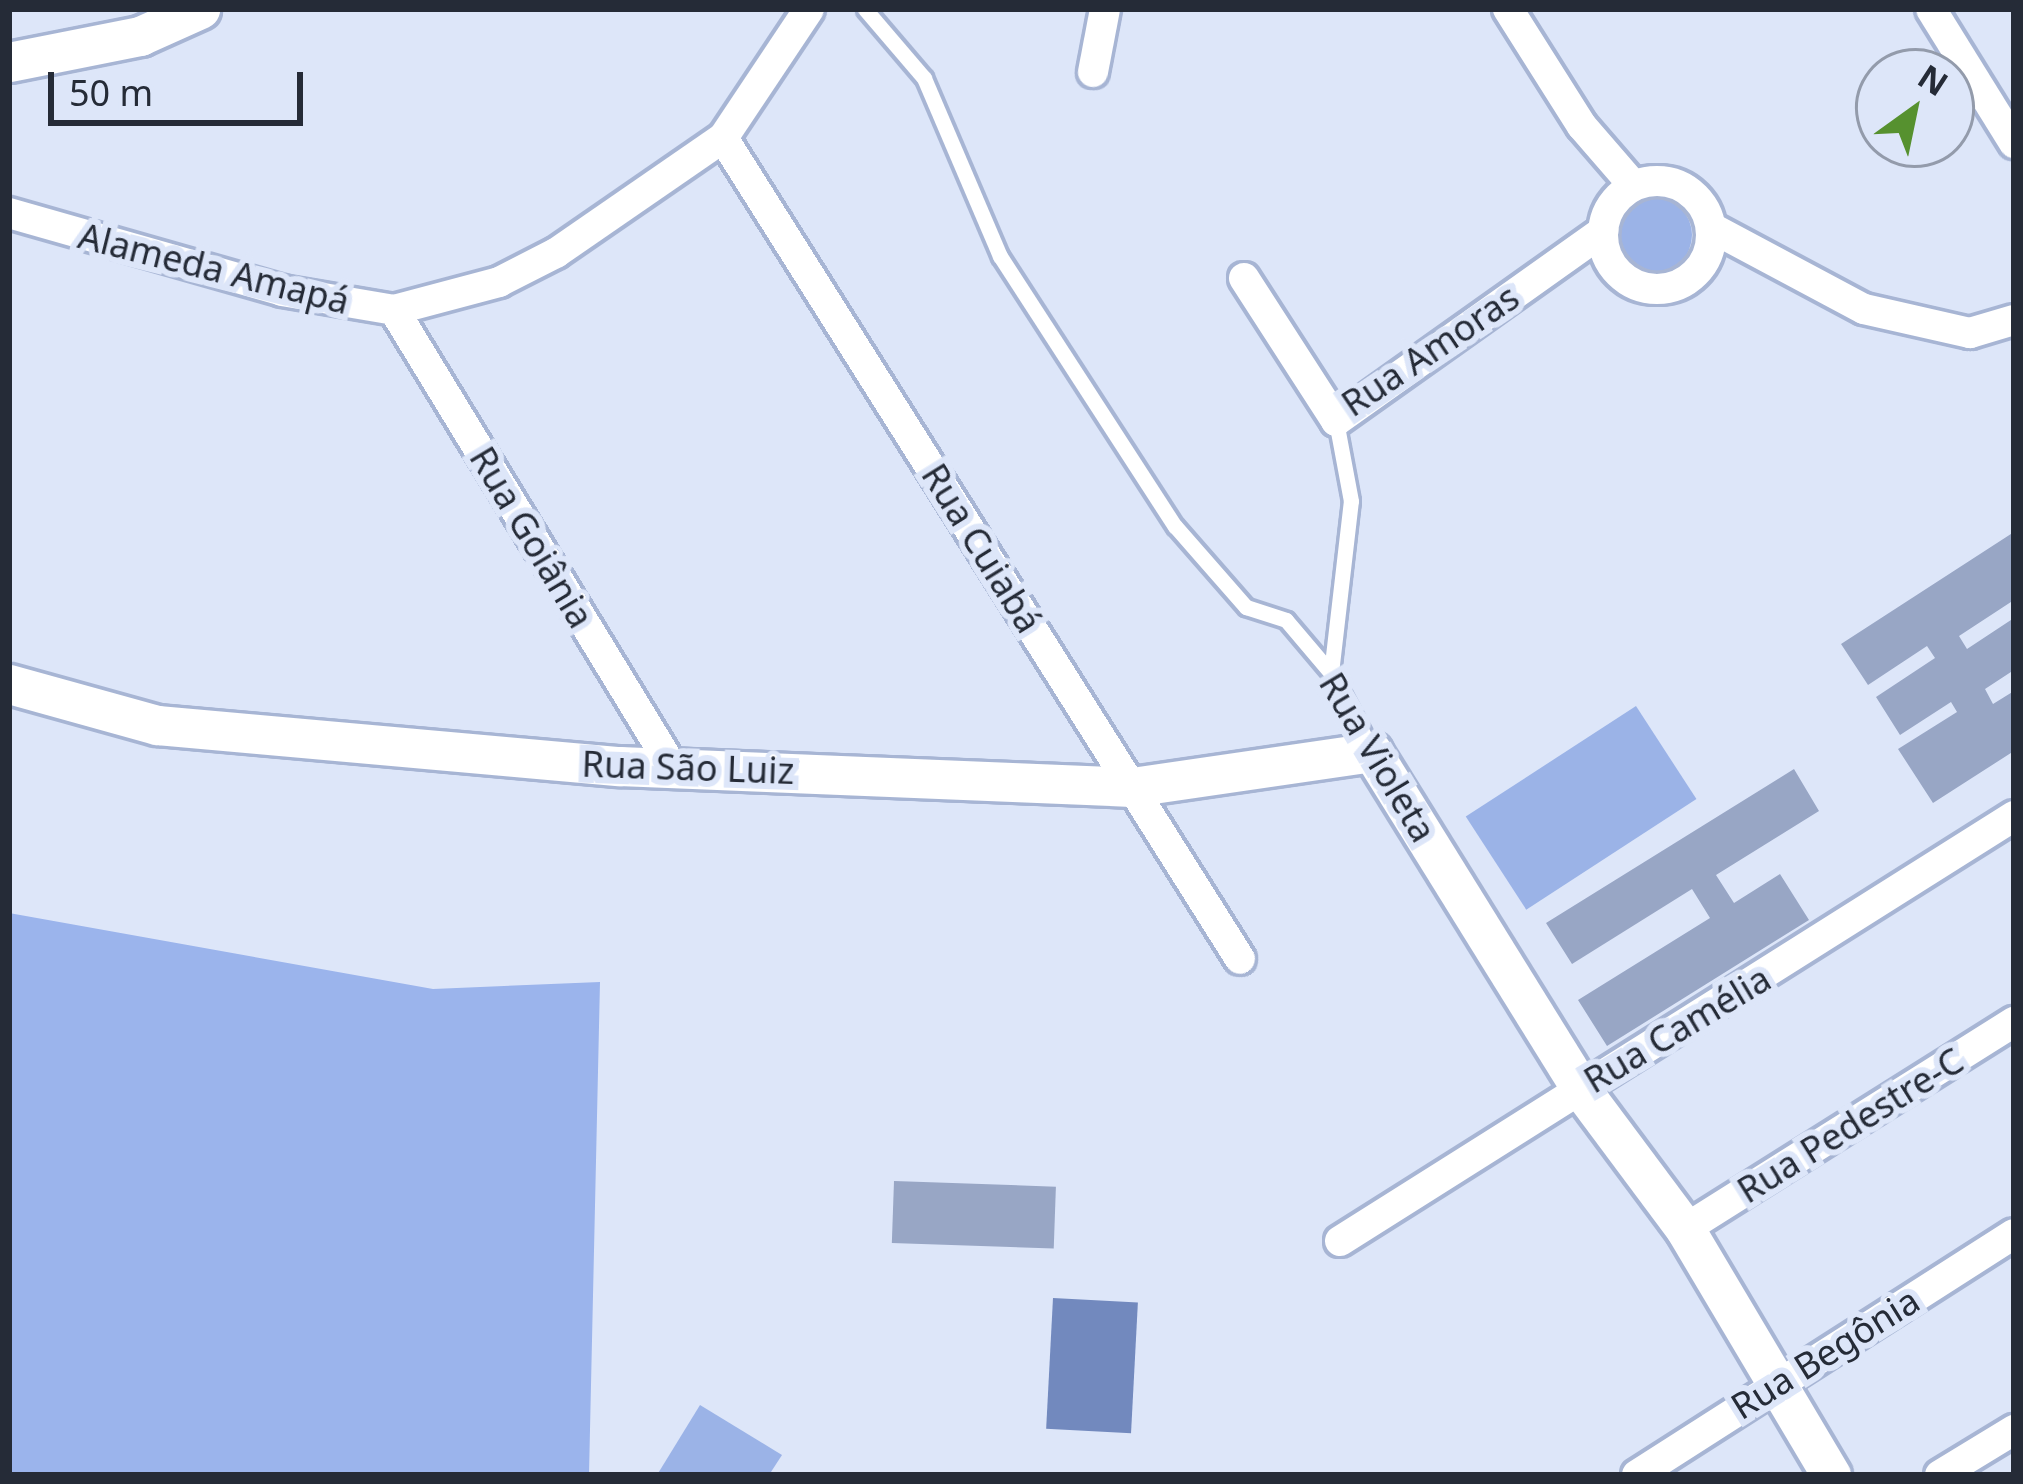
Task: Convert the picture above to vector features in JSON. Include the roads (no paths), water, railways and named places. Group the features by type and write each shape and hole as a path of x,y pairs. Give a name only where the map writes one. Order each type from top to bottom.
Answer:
{"street":[{"path":"9,62 140,36 200,9"},
{"name":"Alameda Amapá","path":"9,214 282,291 394,310 499,282 556,253 723,138 809,9"},
{"path":"1093,72 1105,9"},
{"path":"1508,9 1582,126 1634,187"},
{"path":"1931,9 2014,143"},
{"name":"Rua Cuiabá","path":"723,138 1240,958"},
{"path":"1712,228 1701,267 1656,289 1612,266 1603,231 1618,198 1634,187 1685,189 1712,228 1864,309 1970,333 2014,320"},
{"name":"Rua Amoras","path":"1244,278 1336,421 1603,231"},
{"name":"Rua Goiânia","path":"394,310 671,765"},
{"name":"Rua São Luiz","path":"9,684 157,725 388,751 1132,787 1372,752"},
{"name":"Rua Violeta","path":"1372,752 1580,1088 1685,1229 1831,1475"},
{"name":"Rua Camélia","path":"1340,1241 2014,816"},
{"name":"Rua Pedestre-C","path":"1685,1229 2014,1022"},
{"name":"Rua Begônia","path":"1636,1475 2014,1234"},
{"path":"1940,1475 2014,1430"}],"lane":[{"name":"Rua Violeta","path":"865,9 924,78 1000,256 1175,526 1246,607 1286,620 1331,673 1372,752"},
{"path":"1331,673 1351,501 1336,421"}]}
